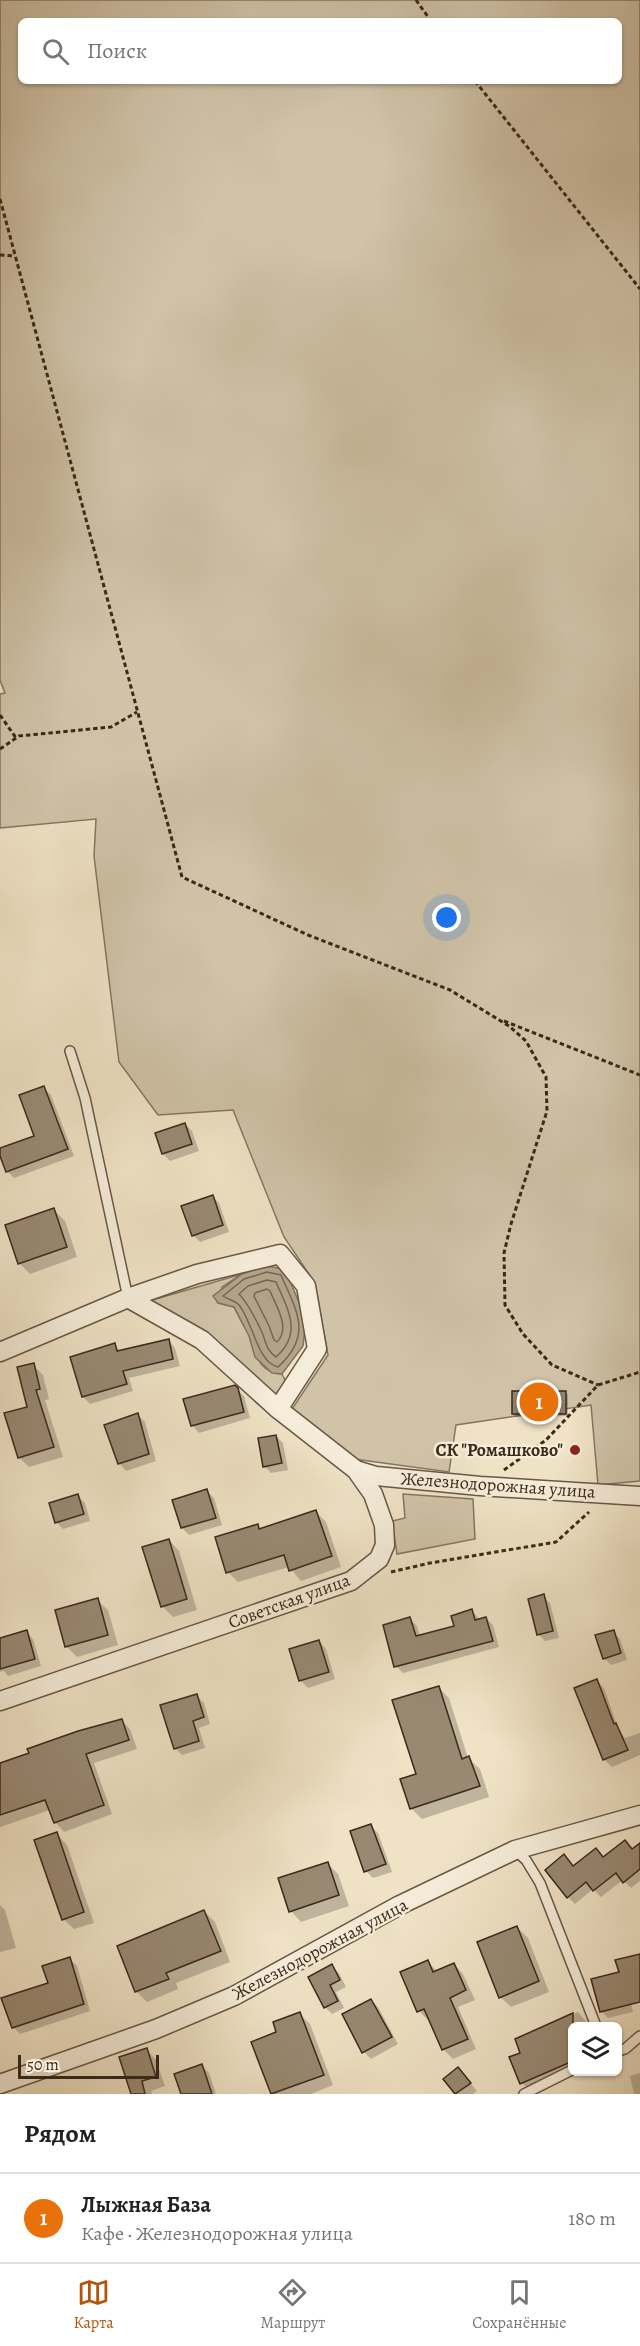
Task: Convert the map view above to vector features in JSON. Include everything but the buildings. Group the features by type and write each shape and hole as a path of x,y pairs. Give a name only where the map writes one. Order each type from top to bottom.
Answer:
{"street":[{"path":"0,1352 128,1298 197,1274 279,1254 306,1286 317,1349 278,1409"},
{"name":"Советская улица","path":"0,1701 351,1581 379,1559 385,1545 384,1526 373,1494 356,1470 278,1409 202,1340 128,1298"},
{"name":"Железнодорожная улица","path":"356,1470 376,1476 480,1486 640,1496"},
{"name":"Железнодорожная улица","path":"0,2084 156,2029 234,1996 400,1905 515,1850 640,1815"}],"lane":[{"path":"70,1051 85,1098 128,1298"},
{"path":"515,1850 526,1860 540,1883 594,2022"},
{"path":"622,2050 640,2036"},
{"path":"524,2094 568,2072"}],"path":[{"path":"416,0 429,18"},
{"path":"477,84 640,289"},
{"path":"0,199 182,877 308,935 450,990 508,1026 526,1041 546,1077 547,1111 504,1253 506,1305 523,1334 552,1365 598,1385"},
{"path":"0,255 15,256"},
{"path":"0,749 16,738 43,733 111,727 137,712"},
{"path":"0,716 16,738"},
{"path":"494,1017 640,1075"},
{"path":"480,1486 546,1440 598,1385 640,1372"},
{"path":"385,1573 430,1563 556,1542 608,1494"}],"shaded area":[{"path":"0,0 640,0 640,1481 598,1485 591,1405 456,1425 449,1472 354,1459 292,1409 328,1355 315,1283 284,1237 233,1110 158,1115 119,1062 94,856 96,819 0,828 0,694 5,693 0,680"},
{"path":"242,1274 222,1287 218,1303 234,1307 248,1333 258,1360 267,1369 282,1374 286,1382 275,1395 142,1303"},
{"path":"403,1494 473,1499 475,1539 397,1554 392,1521 405,1518"}],"water":[{"path":"266,1266 285,1269 306,1319 303,1346 282,1374 272,1373 255,1357 249,1336 234,1307 218,1303 213,1296 242,1274"}],"place":[{"name":"Лыжная База","path":"539,1402"},
{"name":"СК \"Ромашково\"","path":"575,1450"}]}
